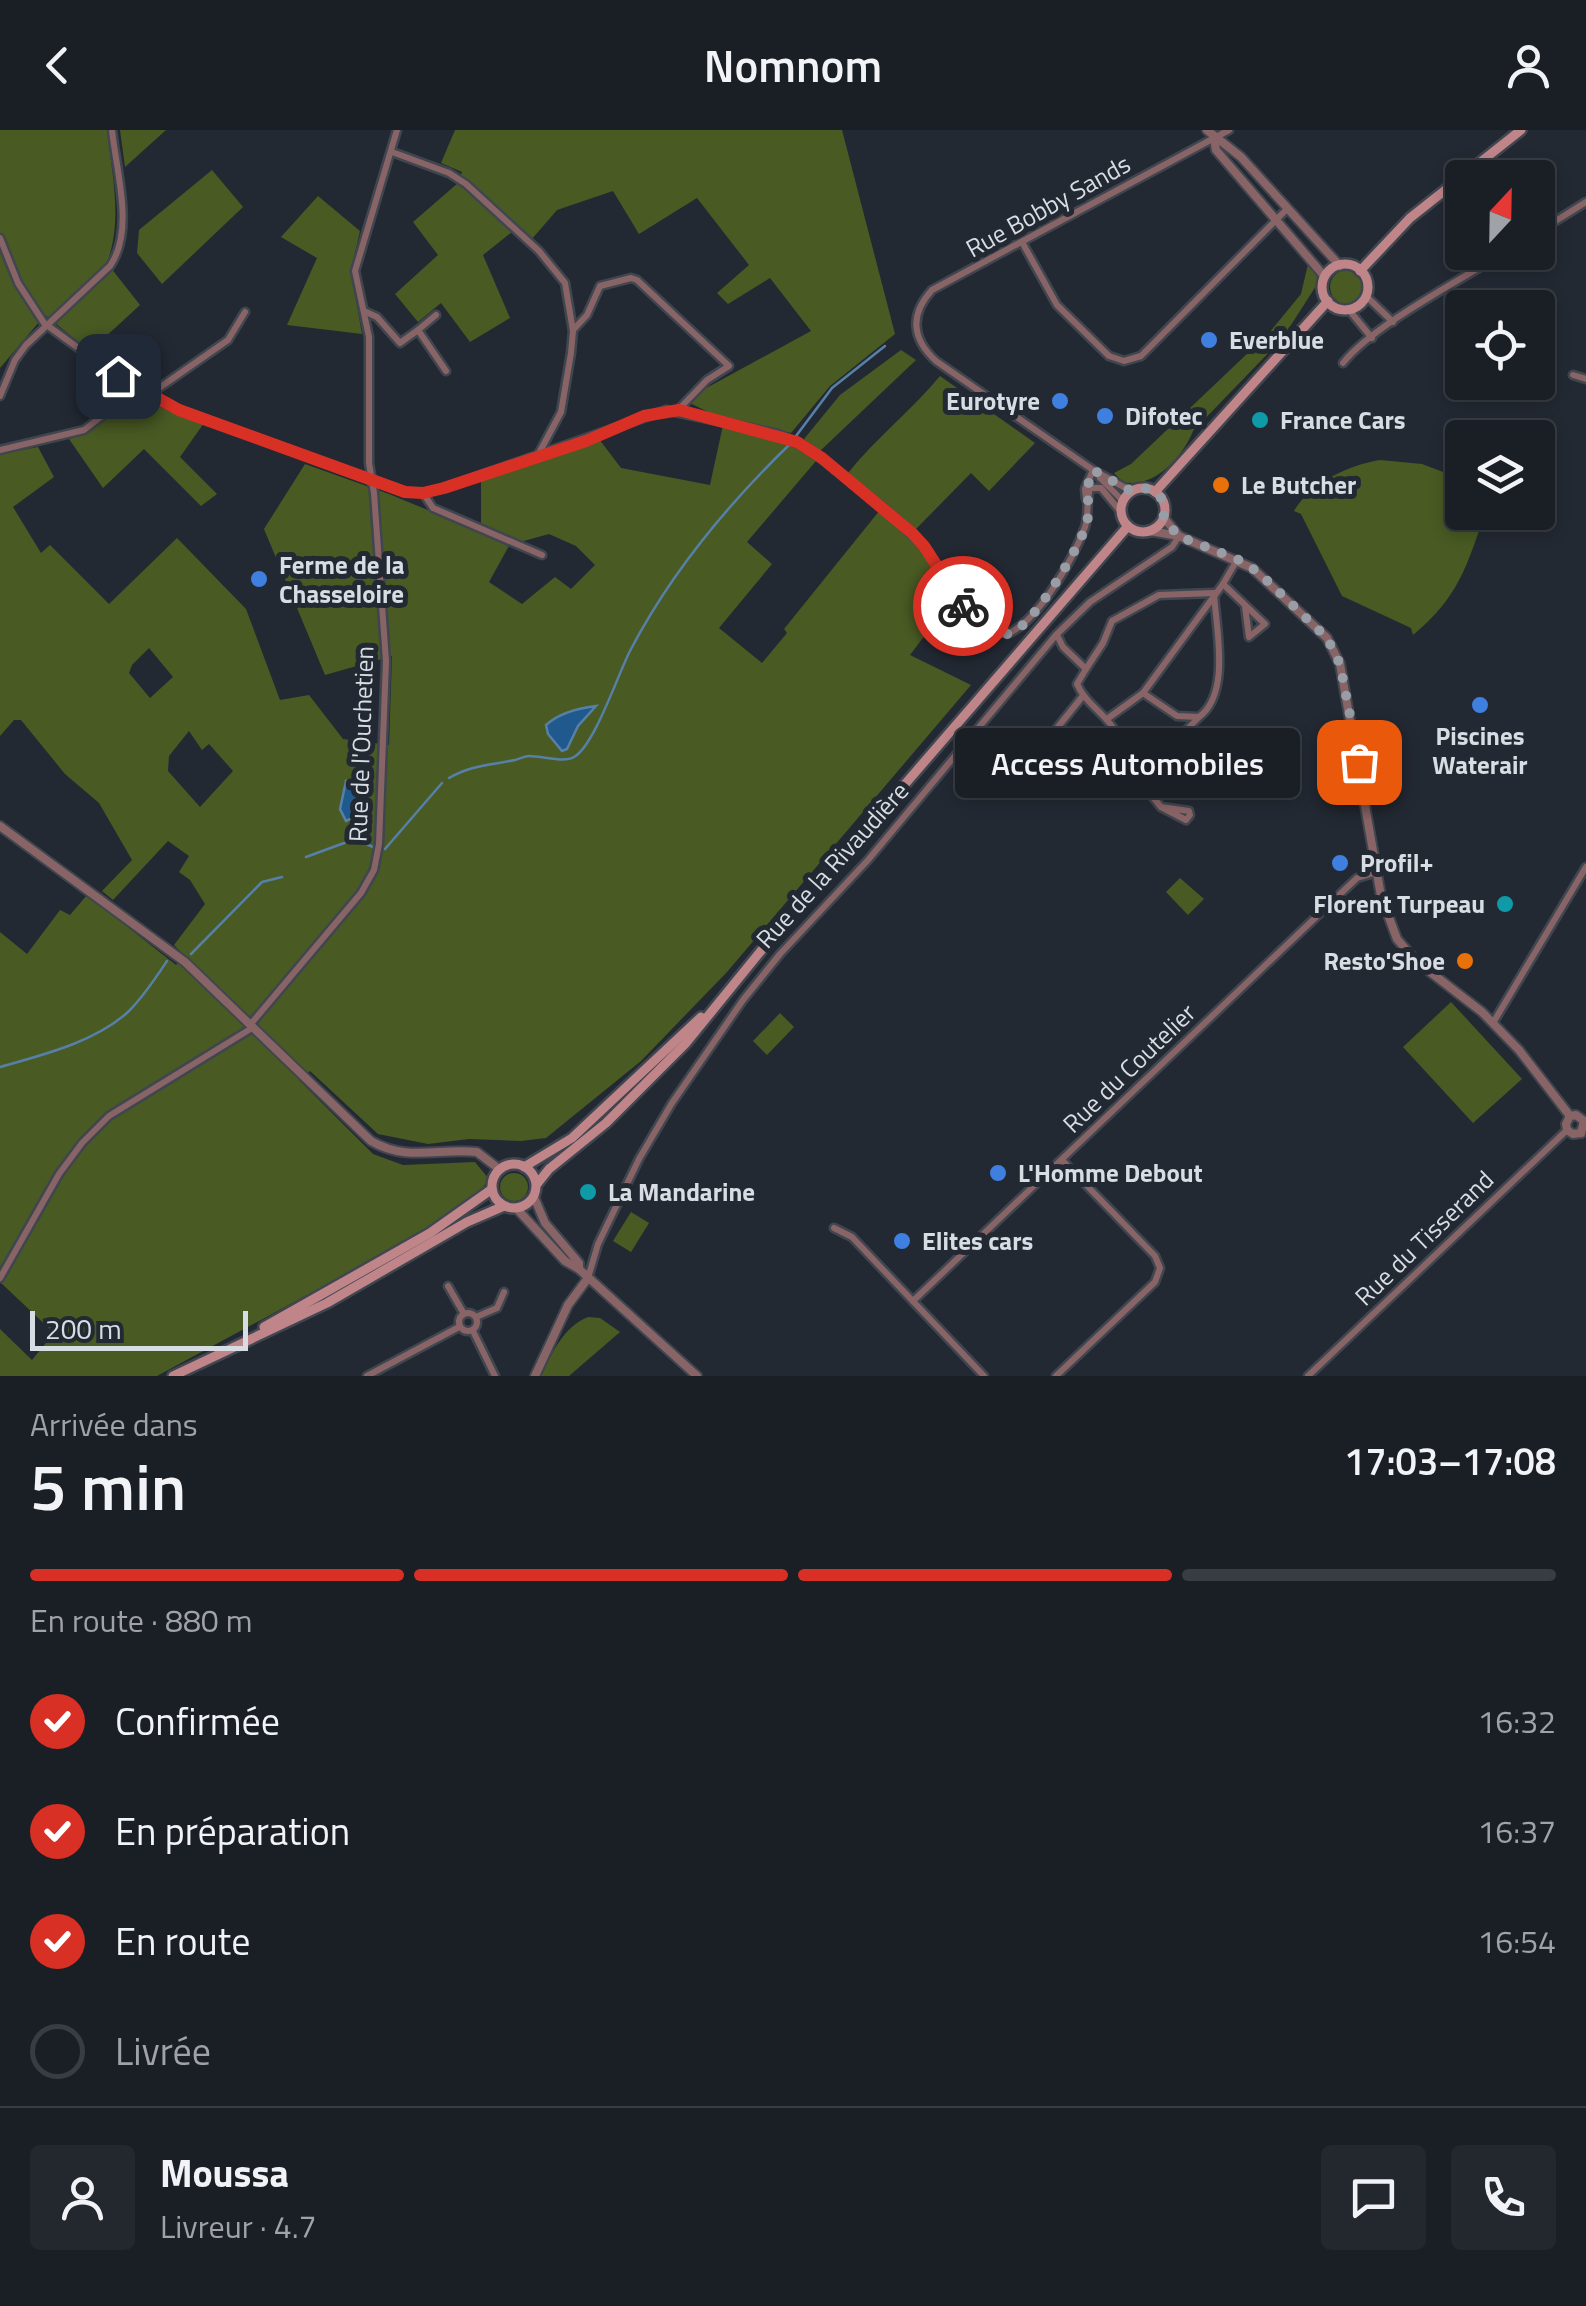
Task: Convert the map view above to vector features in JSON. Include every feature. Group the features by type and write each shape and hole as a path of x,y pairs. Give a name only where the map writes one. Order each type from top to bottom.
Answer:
{"main road":[{"path":"1360,270 1410,218 1521,130"},
{"path":"1340,266 1360,270 1368,282 1366,296 1359,305 1349,310 1328,302 1323,288 1325,277 1340,266"},
{"path":"1156,492 1328,302"},
{"path":"1144,488 1156,492 1164,505 1164,518 1150,530 1137,531 1128,526 1122,507 1131,491 1144,488"},
{"path":"536,1184 654,1078 1128,526"},
{"path":"524,1166 544,1157 600,1114 738,979"},
{"path":"172,1376 396,1266 467,1222 504,1206 517,1208 534,1197 534,1175 524,1166 515,1164 499,1169 493,1180 496,1199 504,1206"},
{"path":"236,1344 430,1233 492,1189"}],"street":[{"path":"0,396 15,360 118,254 122,225 112,130"},
{"name":"Rue de l'Ouchetien","path":"0,1278 59,1174 82,1143 109,1116 251,1027 361,893 374,870 379,844 386,661 369,463 369,338 355,271 397,130"},
{"path":"1207,130 1240,157 1340,266"},
{"name":"Rue Bobby Sands","path":"1093,470 936,360 916,338 914,321 920,304 932,290 1229,130"},
{"path":"1214,138 1216,150 1325,277"},
{"path":"392,152 432,166 466,184 539,252 566,283 572,331 561,412 539,454"},
{"path":"1555,221 1586,202"},
{"path":"1022,242 1057,305 1109,356 1124,361 1142,356 1287,209"},
{"path":"0,238 18,284 48,326 148,395 179,410 405,492 423,493 586,441 644,416 679,410 778,434 808,448 912,533 965,609 981,623 1007,634 1017,630 1059,581 1087,523 1090,488 1102,488 1122,507"},
{"path":"1343,363 1352,351 1393,322 1475,270"},
{"path":"572,331 587,315 600,286 630,278 637,280 729,366 707,380 679,410"},
{"path":"1366,296 1393,322"},
{"path":"1349,310 1372,338"},
{"path":"365,311 377,316 400,343 436,316"},
{"path":"148,395 228,340 246,312"},
{"path":"418,330 446,371"},
{"path":"1573,375 1586,379"},
{"path":"0,450 84,430 138,388"},
{"path":"1093,470 1131,491"},
{"path":"1088,505 1084,488 1093,470"},
{"path":"1093,470 1122,507"},
{"path":"423,493 433,508 542,554"},
{"path":"1164,518 1178,536"},
{"path":"1150,530 1178,536 1237,559 1258,572 1327,638 1340,664 1377,872 1387,916 1398,939 1416,961 1493,1023 1538,1072 1570,1116"},
{"name":"Rue de la Rivaudière","path":"588,1278 598,1244 640,1158 680,1090 780,954 868,860 1056,634 1090,602 1172,546 1178,536"},
{"path":"1108,719 1143,692 1237,559"},
{"path":"1223,584 1265,624 1248,638 1246,606"},
{"path":"1160,807 1124,764 1118,734 1108,719 1082,697 1077,684 1112,621 1160,596 1214,593"},
{"path":"1136,776 1207,710 1218,692 1214,593"},
{"path":"1056,634 1086,669"},
{"path":"1143,692 1177,716 1198,717"},
{"path":"1045,743 1082,697"},
{"path":"1118,734 1141,742 1174,743"},
{"path":"0,826 185,962 376,1144 412,1155 476,1152 499,1169"},
{"path":"1493,1023 1586,867"},
{"name":"Rue du Coutelier","path":"913,1301 1357,878 1377,872"},
{"path":"1570,1116 1584,1116 1583,1135 1567,1130 1570,1116"},
{"name":"Rue du Tisserand","path":"1308,1376 1567,1130"},
{"path":"1056,1376 1155,1282 1160,1268 1154,1256 1062,1160"},
{"path":"534,1197 542,1218 580,1263 578,1269"},
{"path":"517,1208 565,1261 696,1376"},
{"path":"834,1228 852,1238 984,1376"},
{"path":"534,1376 568,1305 588,1278"},
{"path":"448,1286 464,1314 476,1317 496,1308 504,1292"},
{"path":"464,1314 459,1320 465,1332 477,1326 476,1317"},
{"path":"367,1376 460,1327"},
{"path":"472,1331 496,1376"}],"green space":[{"path":"0,130 107,130 115,214 107,263 140,305 90,351 45,315 0,368"},
{"path":"120,130 166,130 125,167"},
{"path":"455,130 842,130 895,334 830,386 791,433 710,413 688,402 699,392 811,331 770,278 728,304 717,293 749,265 697,198 639,234 613,191 557,210 531,240 517,228 483,255 510,318 470,342 441,303 418,322 395,294 438,255 413,222 458,183 462,172 441,163"},
{"path":"212,170 243,207 162,284 137,253 139,230"},
{"path":"318,196 360,231 351,271 362,334 287,325 317,258 281,237"},
{"path":"1308,264 1318,276 1316,286 1282,339 1193,431 1166,469 1146,481 1123,482 1114,473 1131,464 1269,333 1301,294"},
{"path":"1347,270 1359,275 1364,287 1359,299 1347,304 1335,299 1330,287 1335,275"},
{"path":"901,350 916,360 820,451 804,439 840,395"},
{"path":"940,376 1035,443 989,491 971,473 916,529 848,473"},
{"path":"141,397 204,423 180,457 217,494 201,506 144,449 103,488 69,439 84,434"},
{"path":"723,425 786,442 816,461 747,542 772,564 719,628 762,663 787,633 784,629 880,510 921,548 951,601 910,655 971,685 727,972 641,1061 546,1138 428,1144 378,1134 310,1071 299,1080 373,1154 403,1165 475,1162 489,1179 476,1197 396,1247 157,1376 0,1376 0,1329 32,1360 54,1333 0,1282 0,932 27,954 60,910 70,915 87,895 176,965 185,956 174,945 205,904 190,880 179,872 189,856 168,841 113,900 102,891 132,860 99,803 65,774 21,720 14,720 0,736 0,454 38,447 54,477 13,507 41,553 50,545 109,604 177,538 246,609 280,700 309,695 343,739 389,745 392,656 325,675 264,529 305,464 510,544 489,582 522,604 555,577 571,589 595,565 576,546 549,534 520,542 481,525 481,479 599,439 621,468 710,485","holes":["149,648 173,677 150,698 129,673","189,731 202,750 209,744 233,771 200,807 168,771 169,756"]},
{"path":"1380,460 1422,464 1445,473 1445,530 1479,530 1451,594 1413,635 1411,628 1342,596 1301,514 1294,511 1310,492 1356,466"},
{"path":"1180,878 1204,899 1188,915 1166,892"},
{"path":"1451,1002 1522,1079 1473,1123 1403,1047"},
{"path":"780,1013 794,1027 767,1055 753,1041"},
{"path":"514,1173 524,1177 528,1187 524,1197 514,1201 504,1197 500,1187 504,1177"},
{"path":"631,1212 649,1223 631,1252 613,1241"},
{"path":"588,1317 600,1318 620,1332 569,1376 541,1376 565,1334"}],"water":[{"path":"596,706 562,751 548,734 546,725 563,714"},
{"path":"346,781 369,791 367,811 346,821 340,809"}],"waterway":[{"path":"796,436 832,388 885,346"},
{"path":"449,778 473,768 528,756 570,759 582,750 631,649 664,593 723,515 790,444"},
{"path":"385,849 442,783"},
{"path":"306,857 355,839 373,847"},
{"path":"191,954 262,882 282,877"},
{"path":"0,1067 68,1046 116,1022 140,999 167,961"}],"way so far":[{"path":"963,606 997,632 1017,630 1059,581 1087,523 1084,488 1093,470 1131,491 1152,490 1163,501 1164,518 1178,536 1237,559 1258,572 1327,638 1340,664 1359,762"}],"place":[{"name":"Everblue","path":"1209,340"},
{"name":"Eurotyre","path":"1060,401"},
{"name":"Difotec","path":"1105,416"},
{"name":"France Cars","path":"1260,420"},
{"name":"Le Butcher","path":"1221,485"},
{"name":"Ferme de la Chasseloire","path":"259,579"},
{"name":"Piscines Waterair","path":"1480,705"},
{"name":"Access Automobiles","path":"1359,762"},
{"name":"Profil+","path":"1340,863"},
{"name":"Florent Turpeau","path":"1505,904"},
{"name":"Resto'Shoe","path":"1465,961"},
{"name":"L'Homme Debout","path":"998,1173"},
{"name":"La Mandarine","path":"588,1192"},
{"name":"Elites cars","path":"902,1241"}],"route":[{"path":"118,376 179,410 405,492 444,488 666,410 778,434 822,458 912,533 963,606"}]}
